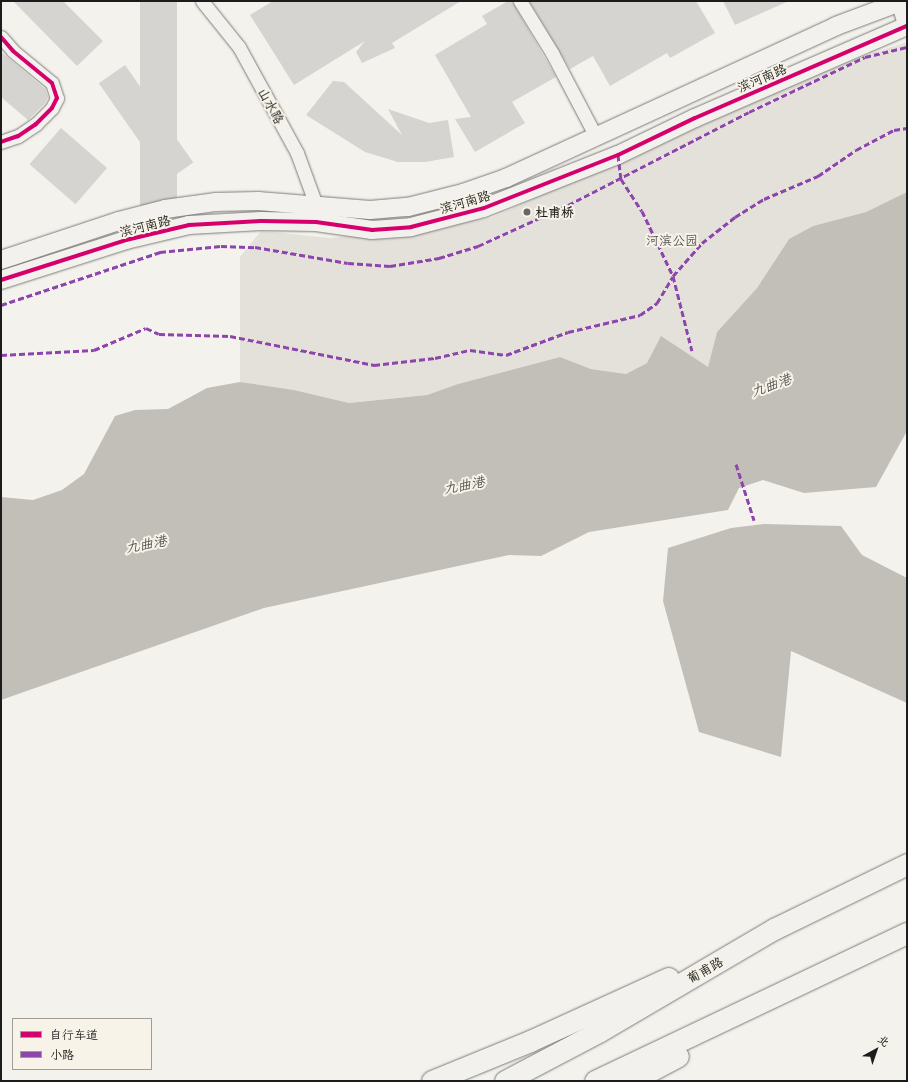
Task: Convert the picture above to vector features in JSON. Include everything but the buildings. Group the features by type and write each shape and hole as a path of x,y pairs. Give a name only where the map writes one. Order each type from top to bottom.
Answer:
{"main road":[{"name":"葡甫路","path":"505,1081 600,1031 774,929 907,864"},
{"path":"432,1081 530,1041 774,929"},
{"path":"631,1081 799,993 907,933"},
{"path":"594,1081 907,933"}],"street":[{"name":"山水路","path":"202,1 239,47 297,153 316,214"},
{"path":"520,1 552,53 595,135"},
{"path":"1,260 119,220 165,209 222,202 316,214 408,207 449,197 506,178 595,135 764,61 836,26 899,1 906,27"},
{"name":"滨河南路","path":"1,280 126,240 189,225 261,221 316,214 372,230 403,227 484,208 618,155 695,118 906,27"},
{"path":"1,37 13,51 52,83 57,98 52,108 36,124 18,136 1,142"}],"green space":[{"name":"河滨公园","path":"907,42 907,192 866,212 813,226 789,239 757,288 717,332 708,368 647,363 626,374 591,369 560,357 458,384 427,395 349,403 294,390 240,382 240,257 261,231 331,238 491,218 797,78"}],"water":[{"name":"九曲港","path":"907,192 907,431 876,487 804,493 763,480 739,488 728,510 589,532 541,556 509,555 264,608 1,700 1,497 33,500 62,490 84,474 115,416 135,410 168,409 207,388 240,382 294,390 349,403 427,395 458,384 560,357 591,369 626,374 647,363 661,336 708,367 717,332 757,288 789,239 813,226 866,212"},
{"path":"764,524 841,526 862,555 907,578 907,703 791,651 781,757 699,732 663,601 668,548 731,528"}],"marked path":[{"path":"1,305 160,252 221,246 255,247 348,263 390,266 439,258 478,246 568,205 749,112 865,57 907,47"},
{"path":"1,355 94,350 146,328 159,334 230,336 374,365 435,358 470,350 506,355 568,332 640,315 657,303 673,276 702,243 735,217 764,199 818,176 856,150 894,130 907,128"},
{"path":"618,155 621,179 642,211 673,276 692,351"},
{"path":"736,464 754,520"}],"cycle path":[{"path":"1,280 126,240 189,225 261,221 316,222 372,230 411,227 484,208 618,155 695,118 907,26"},
{"path":"1,37 13,51 52,83 57,98 52,108 36,124 18,136 1,142"}],"place":[{"name":"杜甫桥","path":"527,212"}]}
